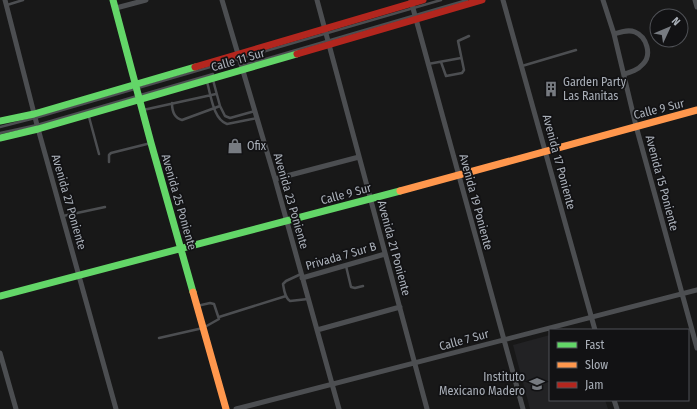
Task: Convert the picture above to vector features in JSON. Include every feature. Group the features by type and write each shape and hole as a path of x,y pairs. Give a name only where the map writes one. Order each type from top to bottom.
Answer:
{"main road":[{"name":"Avenida 25 Poniente","path":"113,0 151,143 226,409"},
{"name":"Calle 11 Sur","path":"0,138 88,114 137,92 239,56 326,31 423,0"},
{"name":"Calle 11 Sur","path":"0,121 35,116 137,92 210,79 415,17 482,0"},
{"name":"Calle 9 Sur","path":"0,296 370,199 697,110"}],"street":[{"path":"116,8 146,0"},
{"name":"Avenida 23 Poniente","path":"222,0 275,179 338,409"},
{"name":"Avenida 21 Poniente","path":"317,0 427,409"},
{"name":"Avenida 17 Poniente","path":"503,0 595,329"},
{"name":"Avenida 15 Poniente","path":"603,0 614,34 636,126 697,348"},
{"path":"695,0 697,7"},
{"name":"Avenida 27 Poniente","path":"6,2 35,116 116,409"},
{"name":"Avenida 19 Poniente","path":"411,4 523,409"},
{"path":"614,34 627,30 636,32 643,38 647,46 648,56 645,63 638,69 624,74"},
{"path":"275,179 359,157"},
{"name":"Privada 7 Sur B","path":"302,276 386,254"},
{"name":"Calle 7 Sur","path":"236,409 697,290"},
{"path":"316,330 400,307"},
{"path":"0,352 16,409"}],"lane":[{"path":"6,2 22,0"},
{"path":"411,4 441,0"},
{"path":"415,17 467,0"},
{"path":"441,62 447,77 464,72 458,41 469,36"},
{"path":"522,66 576,50"},
{"path":"428,64 461,58"},
{"path":"235,68 243,68"},
{"path":"0,133 38,127 137,92 220,72"},
{"path":"210,79 225,116 230,118 255,111"},
{"path":"210,79 211,95 219,119 227,124 257,118"},
{"path":"142,110 216,94"},
{"path":"172,103 174,114 177,119 182,120 220,106"},
{"path":"88,114 100,154"},
{"path":"0,127 35,116"},
{"path":"109,162 109,155 111,153 151,143"},
{"path":"63,216 105,207"},
{"path":"346,265 351,287 355,288 363,286"},
{"path":"302,276 284,282 286,296 290,301 308,299"},
{"path":"159,338 203,328 218,321 219,317 286,296"},
{"path":"197,306 210,303 214,304 219,317"}],"shaded area":[{"name":"Instituto Mexicano Madero","path":"549,335 549,401 605,401 608,409 530,409 513,345"}],"traffic: fast":[{"path":"113,0 193,292"},
{"path":"0,138 38,129 297,54"},
{"path":"0,121 34,114 195,67"},
{"path":"0,296 400,191"}],"traffic: slow":[{"path":"400,191 697,110"},
{"path":"193,292 226,409"}],"traffic: jam":[{"path":"195,67 423,0"},
{"path":"297,54 482,0"}],"place":[{"name":"Garden Party Las Ranitas","path":"551,89"},
{"name":"Ofix","path":"235,146"},
{"name":"Instituto Mexicano Madero","path":"537,384"}]}
